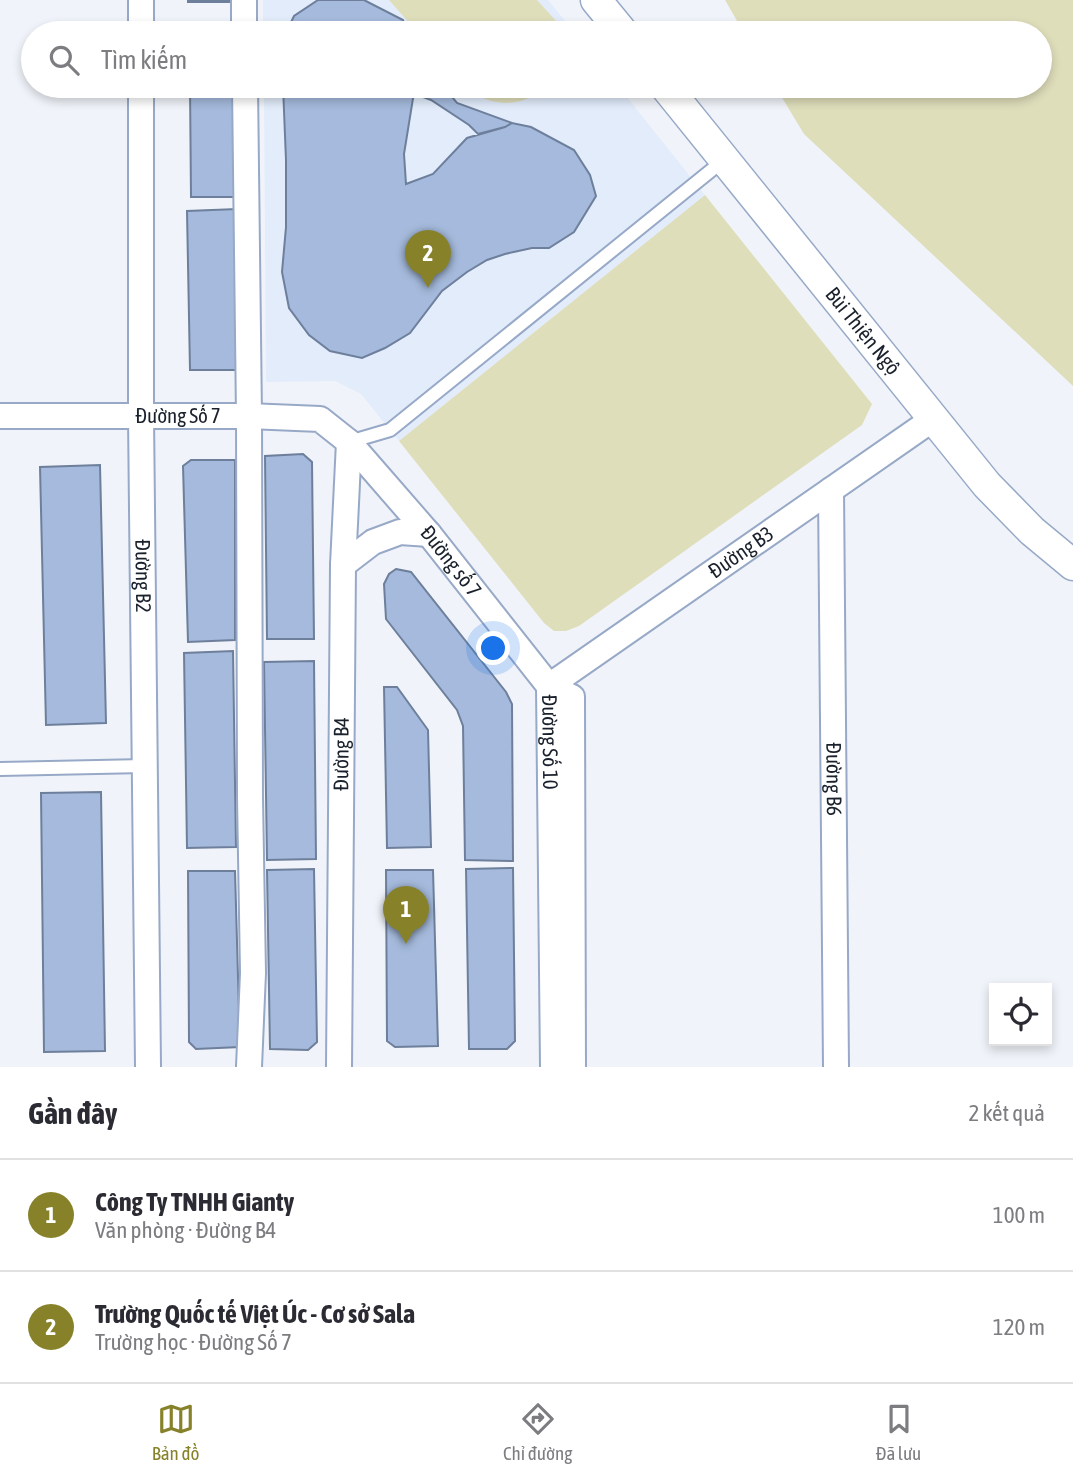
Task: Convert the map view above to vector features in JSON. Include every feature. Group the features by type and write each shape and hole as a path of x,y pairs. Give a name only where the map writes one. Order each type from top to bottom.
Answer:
{"street":[{"path":"141,0 141,21"},
{"path":"244,0 244,21"},
{"path":"596,0 613,21"},
{"name":"Đường B2","path":"141,98 141,416 148,1067"},
{"path":"245,98 253,973 249,1067"},
{"name":"Bùi Thiện Ngộ","path":"675,98 1006,506 1073,565"},
{"name":"Đường Số 7","path":"0,416 249,416 320,419 349,442"},
{"name":"Đường B3","path":"549,686 933,419"},
{"name":"Đường số 7","path":"349,442 429,534 549,686"},
{"name":"Đường B4","path":"339,1067 343,565 349,442"},
{"name":"Đường B6","path":"831,490 836,1067"},
{"path":"343,565 373,542 400,532 429,534"},
{"name":"Đường Số 10","path":"553,1067 549,686 572,697 573,1067"}],"lane":[{"path":"349,442 390,430 724,160"},
{"path":"0,769 145,766"}],"shaded area":[{"path":"263,0 548,0 565,21 263,21"},
{"path":"264,98 628,98 705,195 399,441 361,394 335,381 266,382"}],"green space":[{"path":"389,0 537,0 556,21 407,21"},
{"path":"725,0 1073,0 1073,386 804,134 782,98 1052,98 1052,21 737,21"},
{"path":"482,98 529,98 506,103"},
{"path":"705,195 872,404 862,425 579,626 566,631 554,631 544,623 399,441"}],"building":[{"path":"238,0 238,2 188,2"},
{"path":"318,0 364,0 403,21 292,21 294,16"},
{"path":"190,98 239,98 241,197 191,197"},
{"path":"283,98 413,98 404,154 406,184 433,174 467,138 512,123 531,127 574,150 590,175 596,196 574,232 549,248 532,248 487,260 442,291 410,333 362,358 330,351 309,335 289,308 282,272 286,227"},
{"path":"426,98 453,98 457,103 512,123 478,134"},
{"path":"237,209 240,370 190,370 187,211"},
{"path":"303,454 312,462 314,639 267,639 265,456"},
{"path":"191,460 235,460 235,640 188,642 183,466"},
{"path":"100,465 106,723 46,725 40,467"},
{"path":"396,569 411,572 506,692 512,704 513,861 465,860 463,726 457,710 386,619 384,584 389,574"},
{"path":"233,651 236,847 187,848 184,653"},
{"path":"314,661 316,859 267,860 264,662"},
{"path":"384,687 397,687 428,730 431,847 387,848"},
{"path":"101,792 105,1051 44,1052 41,793"},
{"path":"513,868 515,1041 507,1049 469,1049 466,869"},
{"path":"314,869 317,1042 308,1050 270,1049 267,870"},
{"path":"386,870 433,870 438,1046 395,1047 387,1041"},
{"path":"188,871 235,871 240,1047 196,1049 189,1042"}],"place":[{"name":"Trường Quốc tế Việt Úc - Cơ sở Sala","path":"428,288"},
{"name":"Công Ty TNHH Gianty","path":"406,944"}]}
